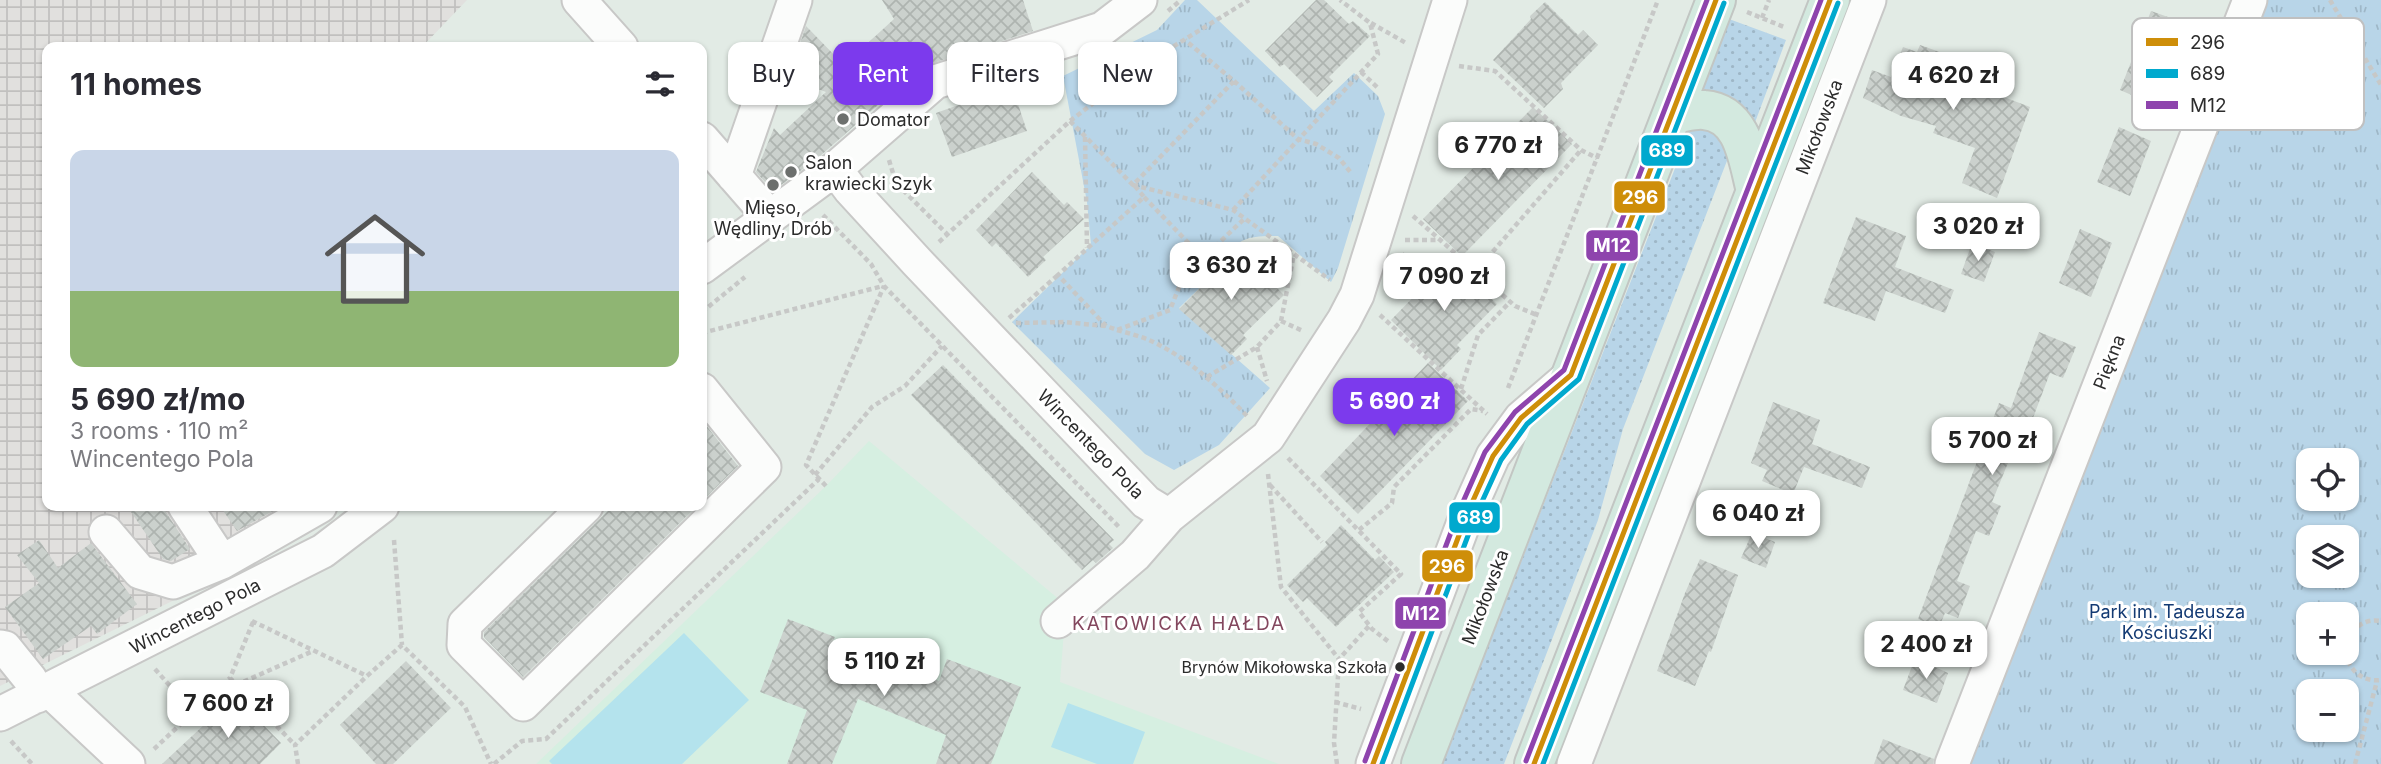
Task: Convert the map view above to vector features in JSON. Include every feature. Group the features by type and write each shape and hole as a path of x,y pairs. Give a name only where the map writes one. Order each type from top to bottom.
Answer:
{"main road":[{"name":"Mikołowska","path":"1420,764 1716,0"},
{"name":"Mikołowska","path":"1534,764 1830,0"},
{"path":"1672,114 1704,110 1719,113 1730,120 1744,147 1756,191"}],"street":[{"path":"579,0 617,42"},
{"path":"734,176 795,0"},
{"path":"707,263 835,169 935,82 1101,29 1140,0"},
{"path":"1058,621 1140,549 1168,516 1268,452 1344,320 1367,303 1450,0"},
{"name":"Mikołowska","path":"1574,764 1869,0"},
{"name":"Piękna","path":"2243,18 2250,0"},
{"name":"Piękna","path":"1952,764 2199,130"},
{"path":"707,145 770,217"},
{"name":"Wincentego Pola","path":"835,169 917,262 1146,502 1168,516"},
{"path":"1373,764 1462,526 1493,456 1521,418 1571,375"},
{"path":"581,511 465,624 464,645 523,704 764,467 707,397"},
{"path":"188,511 222,562"},
{"path":"106,532 140,572 173,582 222,562 311,511"},
{"path":"326,511 351,530"},
{"name":"Wincentego Pola","path":"0,714 323,551 376,511"},
{"path":"0,648 5,648 43,693 137,760"}],"path":[{"path":"917,262 1070,121 1143,65 1249,0"},
{"path":"1340,0 1370,23 1417,50"},
{"path":"1505,394 1658,0"},
{"path":"1762,18 1769,0"},
{"path":"2330,0 2341,18"},
{"path":"1233,210 1378,54 1370,23"},
{"path":"1185,40 1298,139 1316,144 1339,158 1352,174"},
{"path":"2364,57 2381,85"},
{"path":"1450,65 1495,71 1581,150 1597,158"},
{"path":"1361,72 1378,88"},
{"path":"1133,185 1234,81"},
{"path":"1070,121 1203,258"},
{"path":"1086,136 1087,248"},
{"path":"1476,271 1581,150"},
{"path":"887,155 897,183 947,234"},
{"path":"1133,185 1233,210 1367,303 1484,411 1471,410 1394,486 1391,503 1359,531"},
{"path":"1144,197 1003,323 1065,322 1106,326 1149,340 1207,377 1268,452 1359,531 1401,574 1359,612 1370,628 1339,659 1334,743 1337,764"},
{"path":"1410,213 1510,302 1525,312 1536,315"},
{"path":"823,215 871,264 884,286 1140,549"},
{"path":"1117,330 1170,310 1183,276 1244,219"},
{"path":"1401,240 1440,240"},
{"path":"1397,248 1424,275"},
{"path":"1207,377 1257,347 1281,321 1294,254"},
{"path":"1058,275 1106,326"},
{"path":"707,331 884,286"},
{"path":"826,486 806,465 884,286"},
{"path":"1461,389 1478,335 1510,302"},
{"path":"1281,321 1311,334"},
{"path":"394,540 402,645 465,708 493,764 522,741 546,739 817,477 872,407 905,386 942,346"},
{"path":"1257,347 1267,381"},
{"path":"1268,452 1281,587 1339,659"},
{"path":"1269,484 1322,542"},
{"path":"248,611 253,622 368,676"},
{"path":"2359,626 2362,623 2381,621"},
{"path":"137,760 230,678 253,622"},
{"path":"295,745 402,645"},
{"path":"236,685 314,651"},
{"path":"148,660 193,712"},
{"path":"2350,665 2358,675 2379,680 2355,764"},
{"path":"230,678 295,745 298,764"},
{"path":"1335,702 1374,712"},
{"path":"16,746 32,764"}],"shaded area":[{"path":"0,0 467,0 427,42 42,42 42,511 319,511 327,520 308,534 0,686"},
{"path":"869,441 1066,605 1060,682 1279,764 536,764 826,486"},
{"path":"684,633 749,700 682,764 552,764 549,761"},
{"path":"1068,703 1145,732 1133,764 1097,764 1051,747"}],"green space":[{"path":"1185,0 1197,0 1314,111 1354,73 1378,96 1385,114 1338,268 1331,282 1278,236 1249,238 1231,249 1216,264 1219,269 1179,308 1270,388 1219,445 1174,470 1145,454 1012,322 1091,245 1087,202 1064,76 1078,69 1078,105 1177,105 1177,42 1132,42 1157,30"},
{"name":"Park im. Tadeusza Kościuszki","path":"2263,0 2381,0 2381,764 1957,764 2211,130 2364,130 2364,18 2256,18"},
{"path":"1729,19 1786,40 1754,125 1700,94"},
{"path":"1711,125 1730,153 1623,429 1598,520 1504,764 1442,764 1690,130"}],"building":[{"path":"882,0 1023,0 1033,31 999,42 947,42 947,59 933,63 933,42 869,42 894,19"},
{"path":"1316,0 1324,0 1349,24 1353,21 1370,36 1329,77 1333,81 1317,97 1284,64 1280,67 1265,51"},
{"path":"1545,2 1578,35 1583,30 1598,45 1561,83 1563,89 1544,108 1493,60"},
{"path":"2151,11 2171,18 2148,18"},
{"path":"806,26 833,54 833,105 878,105 819,157 773,191 756,172 774,128 780,135 812,105 819,105 819,99 826,92 819,89 819,42 800,42"},
{"path":"1920,45 1962,60 1954,78 2030,107 1997,198 1962,183 1975,148 1933,133 1936,126 1901,116 1863,98 1872,70 1891,77 1903,47 1917,52"},
{"path":"2132,59 2132,95 2120,90"},
{"path":"959,105 1018,105 1027,131 952,157 936,113"},
{"path":"1533,107 1572,144 1462,256 1423,219"},
{"path":"2119,127 2151,141 2130,196 2097,182"},
{"path":"1032,172 1064,205 1067,202 1084,219 1043,257 1046,260 1028,277 996,243 992,247 976,230"},
{"path":"1856,217 1906,236 1895,267 1954,290 1945,313 1886,291 1875,321 1823,303"},
{"path":"2080,229 2112,243 2091,297 2059,283"},
{"path":"1972,243 1995,252 1984,282 1961,274"},
{"path":"1232,248 1264,281 1267,278 1284,295 1243,335 1247,339 1231,355 1179,309 1219,269 1216,265"},
{"path":"1447,256 1497,304 1457,345 1461,349 1441,370 1391,320 1431,279 1428,276"},
{"path":"2039,332 2076,347 2063,378 2050,373 2019,455 2012,453 1992,502 2001,506 1989,536 1976,531 1957,581 1970,586 1958,618 1945,613 1939,627 1918,619 1999,403 2011,408"},
{"path":"1428,363 1468,401 1358,514 1320,476"},
{"path":"943,365 1114,540 1109,544 1113,548 1096,563 1093,560 1082,570 911,395"},
{"path":"1773,402 1820,420 1812,444 1870,467 1862,488 1804,467 1793,494 1762,481 1767,470 1751,463"},
{"path":"707,426 738,466 707,496"},
{"path":"130,511 165,511 190,549 171,561 163,559"},
{"path":"223,511 273,511 237,531"},
{"path":"608,511 692,511 523,677 484,637 484,632"},
{"path":"1341,525 1375,560 1379,556 1394,572 1336,627 1307,598 1303,602 1287,585 1327,545 1325,542"},
{"path":"1752,533 1775,542 1766,568 1741,558"},
{"path":"39,540 58,568 91,543 137,604 97,634 91,626 43,659 5,607 39,583 17,555"},
{"path":"1700,559 1738,575 1711,652 1709,651 1695,686 1657,671"},
{"path":"788,619 835,637 832,643 873,659 875,655 939,681 947,659 1021,687 991,764 936,764 946,735 858,699 832,764 787,764 807,710 760,692"},
{"path":"1915,658 1948,673 1937,703 1903,690"},
{"path":"406,661 451,708 393,764 376,764 340,725"},
{"path":"235,696 281,743 260,764 162,764"},
{"path":"1883,739 1934,759 1933,764 1874,764"}],"transit line":[{"name":"M12","path":"1365,761 1459,511 1485,452 1515,412 1564,370 1707,0"},
{"name":"296","path":"1373,764 1467,514 1493,456 1521,418 1571,375 1716,0"},
{"name":"M12","path":"1526,761 1821,0"},
{"name":"296","path":"1534,764 1830,0"},
{"name":"689","path":"1382,764 1475,517 1501,460 1527,424 1579,379 1724,3"},
{"name":"689","path":"1543,764 1838,3"}],"place":[{"name":"Domator","path":"843,119"},
{"name":"Salon krawiecki Szyk","path":"791,172"},
{"name":"Mięso, Wędliny, Drób","path":"773,185"},
{"name":"Brynów Mikołowska Szkoła","path":"1400,667"}],"district":[{"name":"KATOWICKA HAŁDA","path":"1179,623"}]}
